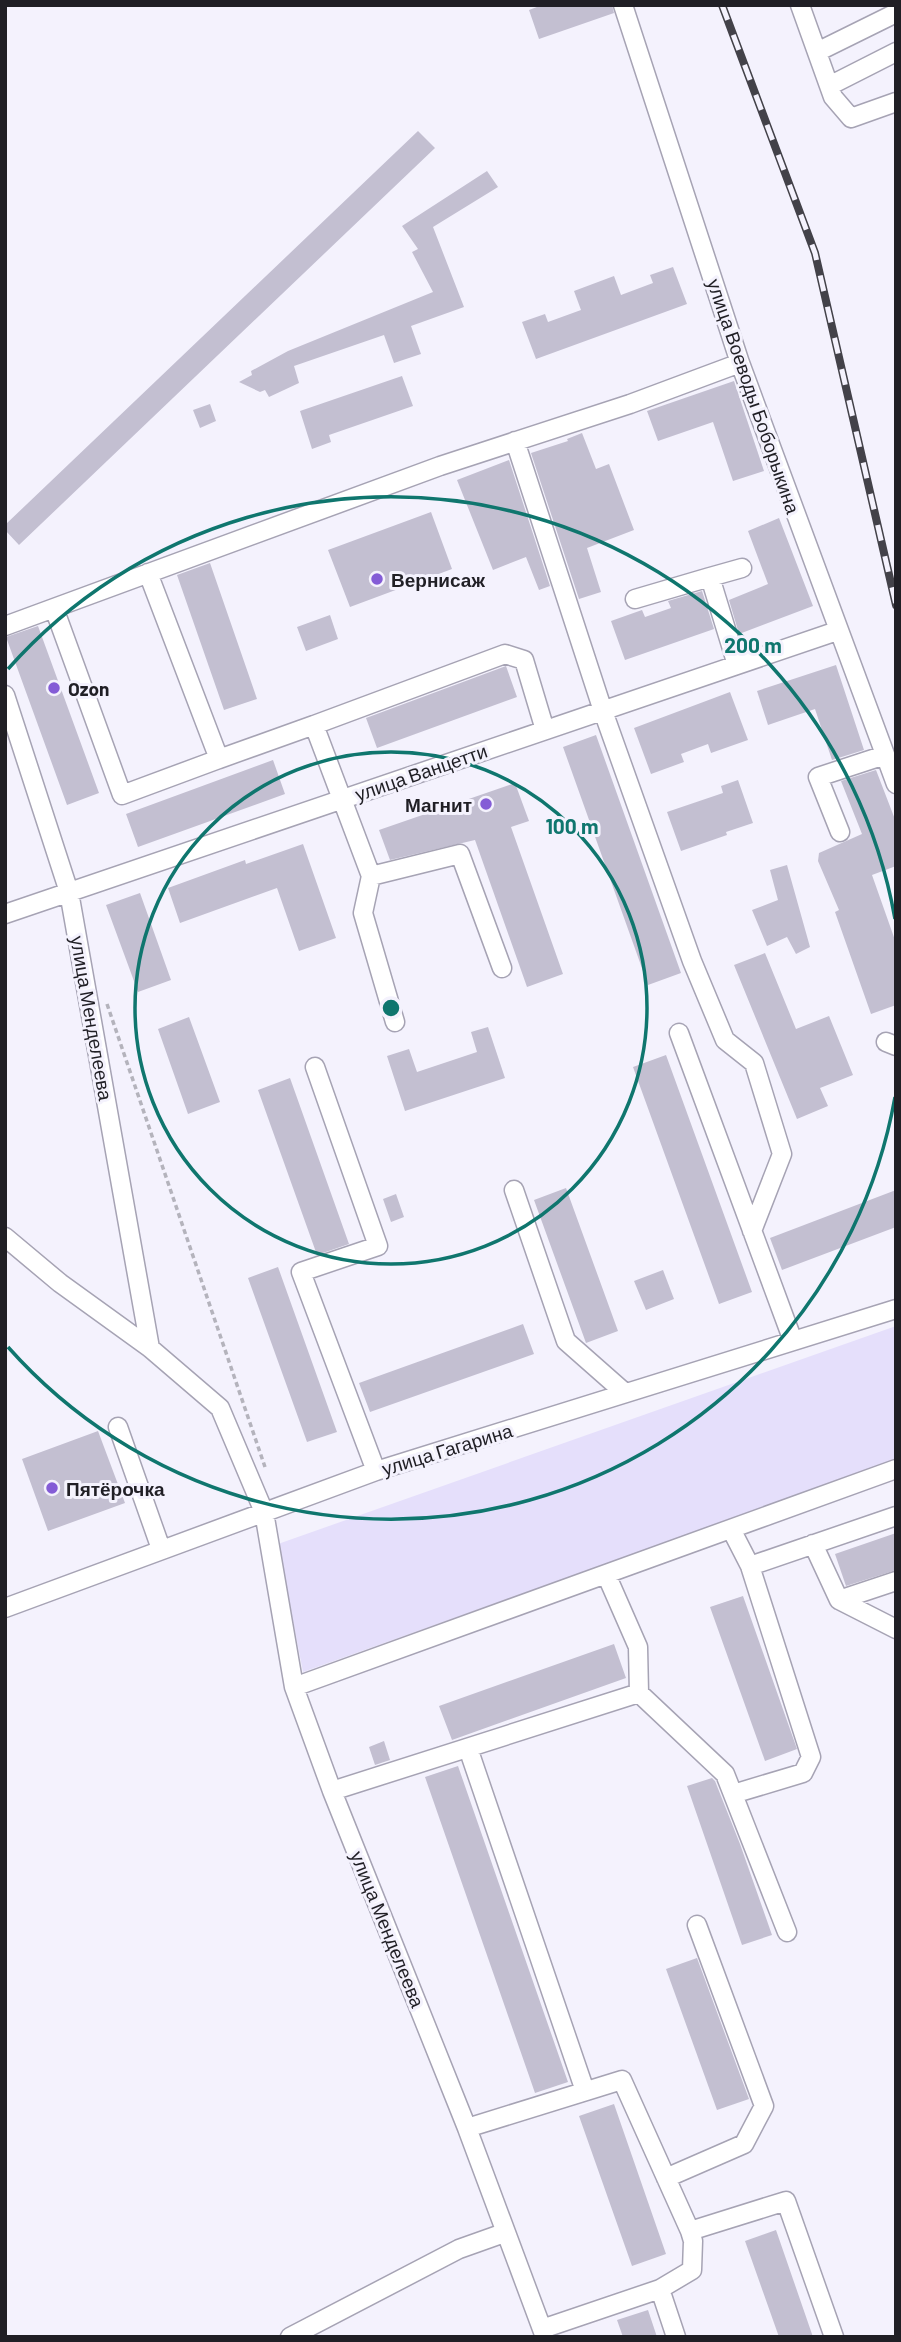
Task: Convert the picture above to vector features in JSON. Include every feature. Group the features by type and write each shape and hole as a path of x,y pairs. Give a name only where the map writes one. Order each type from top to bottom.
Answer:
{"street":[{"name":"улица Воеводы Боборыкина","path":"623,5 740,363 837,631 896,784"},
{"path":"800,5 832,97 852,118 896,102"},
{"path":"817,52 896,13"},
{"path":"829,86 896,52"},
{"path":"5,626 427,470 630,404 740,363"},
{"path":"516,441 603,710 692,961 725,1040 754,1063 782,1154 752,1231"},
{"path":"635,599 742,568"},
{"path":"148,573 219,759"},
{"path":"710,577 737,665"},
{"path":"54,608 122,795 505,654 524,660 545,730"},
{"name":"улица Ванцетти","path":"5,914 837,631"},
{"name":"улица Менделеева","path":"5,695 69,892 150,1348"},
{"path":"314,725 371,876 363,913 395,1022"},
{"path":"840,832 818,776 885,755"},
{"path":"371,876 460,854 502,968"},
{"path":"679,1033 793,1341"},
{"path":"315,1067 378,1246 301,1272 376,1471"},
{"path":"514,1190 566,1341 625,1393"},
{"name":"улица Менделеева","path":"5,1237 60,1283 150,1348 220,1408 264,1512 294,1686 332,1791 467,2128 504,2233 544,2333"},
{"name":"улица Гагарина","path":"5,1608 376,1471 896,1309"},
{"path":"118,1427 161,1549"},
{"path":"294,1686 896,1469"},
{"path":"750,1566 896,1516"},
{"path":"731,1529 750,1566 811,1757 803,1773 733,1794"},
{"path":"813,1544 839,1600 896,1629"},
{"path":"606,1574 638,1647 639,1693 725,1774 787,1933"},
{"path":"839,1600 896,1581"},
{"path":"332,1791 639,1693"},
{"path":"468,1748 585,2091"},
{"path":"666,2178 744,2144 764,2106 697,1925"},
{"path":"467,2128 621,2080 690,2231 693,2241 692,2270 660,2289 544,2333"},
{"path":"690,2231 786,2201 834,2337"},
{"path":"290,2337 459,2249 504,2233"},
{"path":"660,2289 676,2337"}],"path":[{"path":"105,997 265,1467"}],"shaded area":[{"path":"896,1326 896,1460 303,1672 278,1544"}],"building":[{"path":"542,5 612,5 614,13 539,39 529,10"},
{"path":"418,131 435,148 19,545 5,530 5,525"},
{"path":"487,171 498,187 433,227 464,307 411,326 421,354 394,363 384,335 294,366 299,383 269,397 265,390 260,392 239,382 252,375 251,371 288,351 433,292 412,252 418,249 402,226"},
{"path":"673,267 687,304 536,359 522,322 545,314 548,322 581,310 574,291 614,276 621,295 653,283 650,275"},
{"path":"402,376 413,406 329,435 331,442 312,449 300,411"},
{"path":"734,381 764,471 733,481 713,422 658,441 647,411"},
{"path":"210,404 216,421 200,428 193,410"},
{"path":"582,433 596,469 609,464 634,530 587,548 601,592 579,599 531,453 568,441 567,439"},
{"path":"509,460 550,586 539,590 526,557 493,570 457,480"},
{"path":"431,512 452,569 350,607 328,550"},
{"path":"779,518 813,606 739,634 729,600 768,584 748,531"},
{"path":"210,563 257,699 224,710 177,575"},
{"path":"702,591 714,629 625,660 611,621 642,610 645,617 671,608 668,601"},
{"path":"330,615 338,639 306,651 297,627"},
{"path":"38,626 99,793 67,805 6,637"},
{"path":"836,665 864,750 832,760 815,709 768,725 757,691"},
{"path":"506,666 517,697 377,748 366,718"},
{"path":"730,692 748,740 711,753 708,744 681,754 684,762 651,774 634,728"},
{"path":"596,735 681,973 648,985 563,747"},
{"path":"273,760 285,794 138,847 126,814"},
{"path":"876,770 896,822 896,866 872,875 896,943 896,1005 871,1014 835,912 839,910 818,861 819,853 862,834 841,781"},
{"path":"738,780 753,823 681,851 667,812 723,793 721,786"},
{"path":"515,783 529,821 511,827 563,974 527,987 475,840 390,860 379,830"},
{"path":"303,844 336,938 299,951 277,888 180,923 168,888 245,860 246,864"},
{"path":"787,865 810,947 796,954 787,937 767,946 752,910 778,900 770,870"},
{"path":"140,893 171,980 138,992 106,905"},
{"path":"765,953 796,1029 829,1016 853,1075 820,1088 828,1106 797,1119 734,965"},
{"path":"189,1017 220,1102 188,1114 158,1029"},
{"path":"488,1027 505,1078 405,1111 387,1056 409,1049 417,1072 477,1052 471,1032"},
{"path":"666,1055 752,1292 719,1304 633,1067"},
{"path":"290,1078 349,1244 317,1255 258,1090"},
{"path":"566,1188 618,1331 586,1343 534,1200"},
{"path":"896,1190 896,1227 782,1270 770,1238"},
{"path":"396,1194 404,1217 391,1222 383,1199"},
{"path":"278,1267 337,1432 307,1442 248,1278"},
{"path":"663,1270 674,1299 646,1310 634,1281"},
{"path":"523,1324 534,1354 370,1412 359,1383"},
{"path":"98,1431 125,1503 48,1531 22,1459"},
{"path":"896,1533 896,1570 846,1586 835,1554"},
{"path":"743,1596 797,1749 765,1761 710,1607"},
{"path":"614,1644 626,1678 452,1740 439,1706"},
{"path":"384,1741 390,1760 375,1765 369,1747"},
{"path":"458,1766 568,2082 535,2093 425,1777"},
{"path":"712,1778 740,1844 772,1935 742,1945 687,1786"},
{"path":"697,1958 749,2099 717,2110 666,1969"},
{"path":"614,2104 666,2254 632,2266 579,2116"},
{"path":"776,2230 813,2337 779,2337 745,2241"},
{"path":"648,2310 657,2337 623,2337 617,2320"}],"railway":[{"path":"722,5 815,253 896,605"}],"place":[{"name":"Вернисаж","path":"377,579"},
{"name":"Ozon","path":"54,688"},
{"name":"Магнит","path":"486,804"},
{"name":"Пятёрочка","path":"52,1488"}]}
